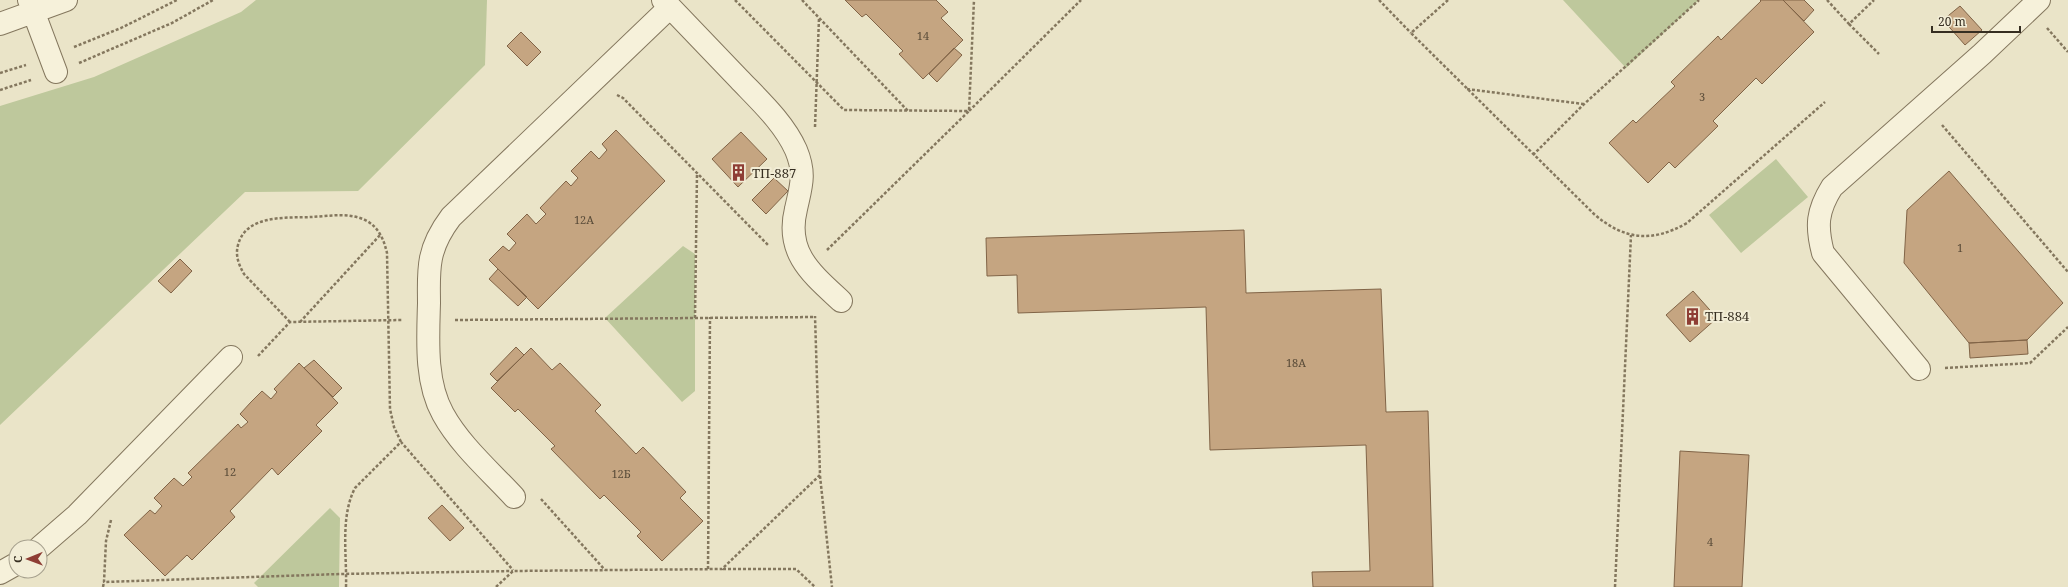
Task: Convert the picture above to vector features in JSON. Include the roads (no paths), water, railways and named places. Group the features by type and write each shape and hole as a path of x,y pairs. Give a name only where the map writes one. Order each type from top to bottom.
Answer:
{"street":[{"path":"0,24 31,6 66,0"},
{"path":"1920,370 1823,253 1818,234 1819,212 1832,186 1982,54 2039,0"},
{"path":"514,497 460,439 442,414 436,400 430,366 428,320 431,257 441,230 451,217 666,4 766,107 791,142 801,163 802,181 793,223 793,238 804,264 815,277 841,301"},
{"path":"31,6 53,64"},
{"path":"48,540 76,515 232,357"}],"place":[{"name":"ТП-887","path":"739,173"},
{"name":"ТП-884","path":"1692,316"}]}
